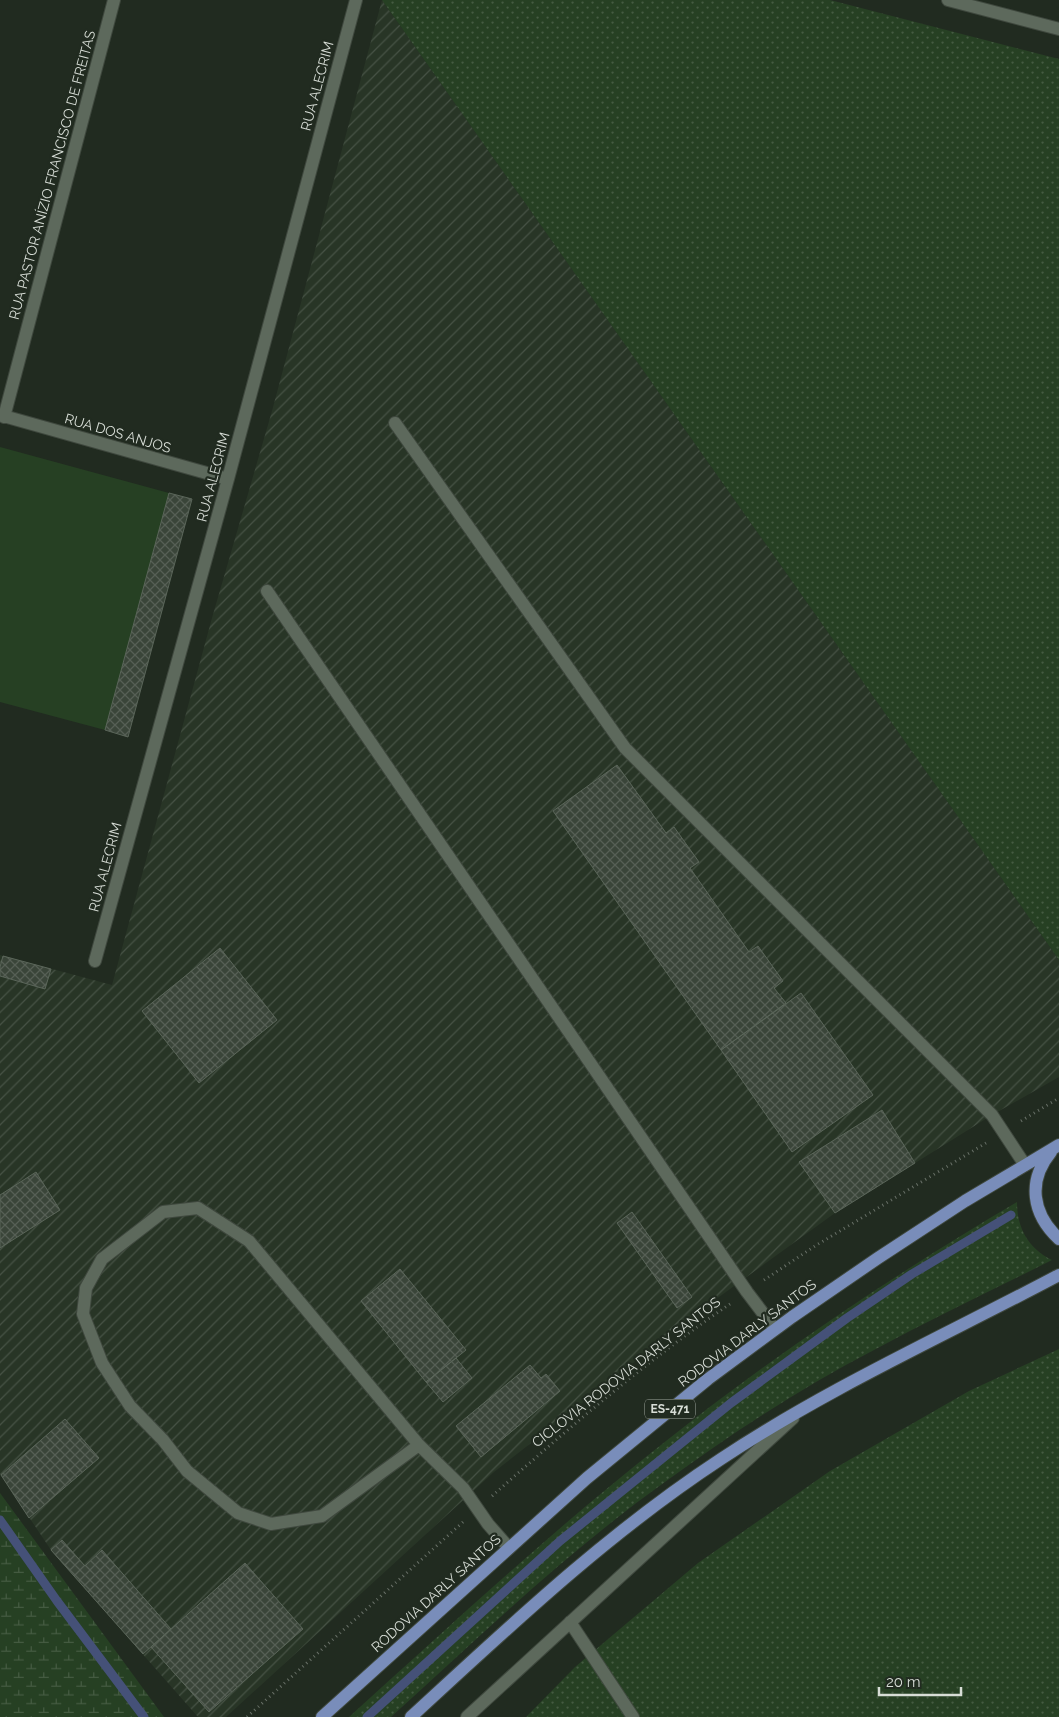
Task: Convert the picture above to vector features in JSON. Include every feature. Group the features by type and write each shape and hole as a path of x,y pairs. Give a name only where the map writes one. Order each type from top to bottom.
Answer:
{"main road":[{"name":"RODOVIA DARLY SANTOS","path":"322,1717 587,1478 775,1329 907,1239 1057,1147"},
{"path":"1057,1147 1045,1160 1038,1173 1036,1188 1037,1204 1042,1218 1050,1231 1059,1240"},
{"path":"410,1717 546,1594 622,1531 721,1458 802,1409 1059,1275"}],"street":[{"name":"RUA PASTOR ANÍZIO FRANCISCO DE FREITAS","path":"2,416 114,0"},
{"name":"RUA ALECRIM","path":"95,961 228,479 356,0"},
{"path":"948,0 1059,29"},
{"name":"RUA DOS ANJOS","path":"2,416 228,479"},
{"path":"395,423 625,748 992,1115 1025,1165"},
{"path":"267,592 747,1292 775,1329"},
{"path":"419,1445 322,1516 271,1524 238,1513 187,1472 163,1440 130,1406 102,1363 84,1314 86,1288 102,1259 163,1212 198,1208 249,1241 419,1445 463,1488 509,1548"},
{"path":"466,1717 802,1409"},
{"path":"570,1622 633,1717"}],"path":[{"name":"CICLOVIA RODOVIA DARLY SANTOS","path":"247,1717 478,1509 610,1395 664,1352 815,1246 1059,1098"}],"shaded area":[{"path":"382,0 1059,960 1059,1077 992,1115 835,1213 701,1310 494,1472 226,1717 198,1717 51,1550 0,1474 0,955 112,985 212,618 272,411"}],"green space":[{"path":"382,0 830,0 1059,59 1059,960"},
{"path":"0,447 169,493 105,730 0,702"},
{"path":"1017,1202 1019,1220 1030,1243 1036,1250 1052,1260 847,1365 741,1429 665,1482 593,1537 525,1595 391,1717 349,1717 545,1541 708,1408 882,1286"},
{"path":"1059,1349 1059,1717 526,1717 575,1667 698,1563 830,1471 969,1391"},
{"path":"0,1493 164,1717 0,1717"}],"building":[{"path":"169,493 192,499 128,737 105,730"},
{"path":"617,765 666,833 674,827 699,862 690,868 749,952 758,946 783,981 774,988 786,1003 721,1050 553,811"},
{"path":"220,948 277,1020 199,1083 142,1011"},
{"path":"3,956 51,969 45,989 0,976"},
{"path":"801,993 873,1095 792,1152 721,1050"},
{"path":"882,1110 915,1163 835,1213 799,1162"},
{"path":"36,1172 60,1210 0,1248 0,1195"},
{"path":"632,1212 692,1297 677,1308 617,1223"},
{"path":"400,1269 466,1350 426,1382 361,1301"},
{"path":"456,1358 472,1378 443,1402 426,1382"},
{"path":"530,1365 541,1378 546,1374 560,1391 481,1457 456,1426"},
{"path":"65,1419 99,1458 29,1518 1,1475"},
{"path":"62,1540 85,1566 102,1550 171,1629 143,1654 51,1550"},
{"path":"245,1563 303,1629 209,1712 151,1647"}],"waterway":[{"path":"367,1717 560,1541 731,1403 847,1318 912,1274 1011,1215"},
{"path":"0,1520 57,1601 144,1717"}]}
